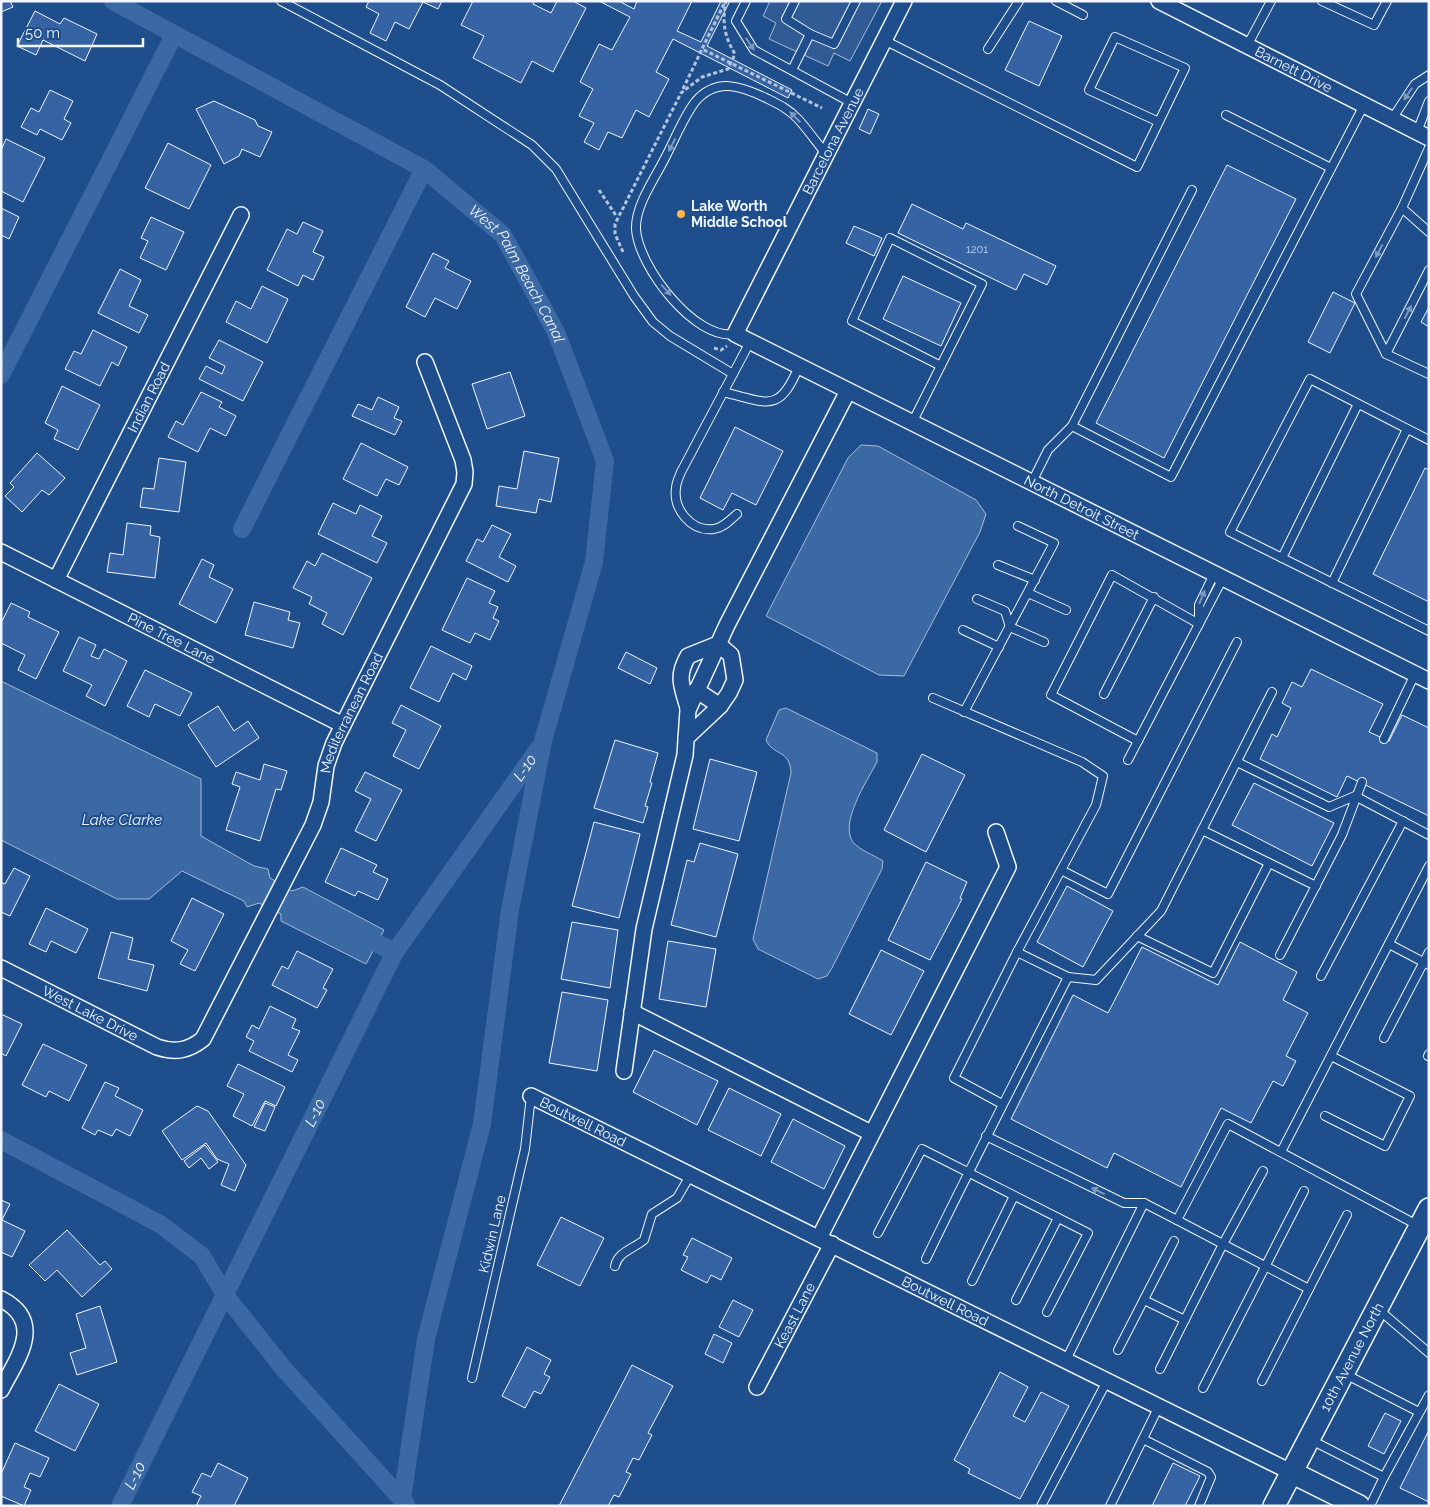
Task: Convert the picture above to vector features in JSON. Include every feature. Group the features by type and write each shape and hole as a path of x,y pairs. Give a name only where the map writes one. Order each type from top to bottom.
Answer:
{"street":[{"name":"Barcelona Avenue","path":"735,334 904,1"},
{"name":"Barnett Drive","path":"1158,1 1423,135"},
{"name":"Indian Road","path":"56,580 242,215"},
{"name":"North Detroit Street","path":"735,334 1422,677"},
{"name":"Mediterranean Road","path":"181,1051 193,1047 203,1039 318,814 326,766 343,725 464,484 463,460 425,362"},
{"path":"688,708 718,644 848,391"},
{"name":"Pine Tree Lane","path":"1,552 343,725"},
{"path":"686,738 720,706 735,680 731,655 718,644"},
{"path":"624,1071 644,929 685,755 688,708 680,679 682,666 688,656 718,644"},
{"path":"696,690 720,706"},
{"name":"Keast Lane","path":"757,1387 826,1241 871,1134 1008,867 996,832"},
{"name":"West Lake Drive","path":"1,968 158,1047 169,1051 181,1051"},
{"path":"632,1012 871,1134"},
{"name":"Boutwell Road","path":"531,1096 1360,1506"},
{"name":"10th Avenue North","path":"1274,1506 1376,1308 1426,1222"},
{"path":"1,1299 16,1308 23,1318 26,1330 26,1342 1,1390"}],"lane":[{"path":"281,1 440,85 532,145 556,169 634,296 653,322 670,336 733,374"},
{"path":"746,1 736,21 754,50 852,103"},
{"path":"795,1 786,19 810,34 834,44 856,1"},
{"path":"988,49 1019,1"},
{"path":"1056,1 1083,15"},
{"path":"1247,46 1271,1"},
{"path":"1322,1 1374,25 1387,1"},
{"path":"792,70 810,34"},
{"path":"884,40 1137,167 1159,122 1185,68 1115,37 1089,90 1159,122"},
{"path":"1392,119 1415,84 1429,75"},
{"path":"735,334 727,336 710,331 685,311 661,285 639,249 636,217 650,189 694,103 710,89 720,86 741,86 785,107 798,118 826,154"},
{"path":"1423,135 1429,101"},
{"path":"1072,426 1171,477 1364,105"},
{"path":"1226,115 1331,168"},
{"path":"1429,148 1402,208 1356,294 1386,354 1429,374"},
{"path":"1032,482 1048,450 1072,426 1192,190"},
{"path":"1402,208 1429,232"},
{"path":"912,423 941,366 982,284 890,238 852,321 941,366"},
{"path":"1386,354 1429,270"},
{"path":"737,514 714,529 702,527 691,522 682,514 677,502 676,487 681,472 750,342"},
{"path":"723,392 763,401 775,401 784,396 799,366"},
{"path":"1429,440 1310,379 1230,532 1429,631"},
{"path":"1282,558 1358,404"},
{"path":"1332,583 1407,429"},
{"path":"964,712 1054,543 1018,526"},
{"path":"998,565 1035,580"},
{"path":"1138,741 1051,695 1112,575 1199,624"},
{"path":"1128,760 1199,624 1218,576"},
{"path":"1028,593 1066,610"},
{"path":"1104,694 1154,597"},
{"path":"977,599 1005,611 1010,627 1044,642"},
{"path":"963,630 999,646"},
{"path":"1061,870 1108,894 1236,642"},
{"path":"1384,739 1422,677"},
{"path":"1016,952 1068,977 1096,980 1161,911 1272,692"},
{"path":"933,698 1082,762 1103,776 1096,805 1016,952 954,1078 1002,1104"},
{"path":"1237,762 1330,807 1355,796"},
{"path":"1280,955 1342,835 1355,796 1362,782"},
{"path":"1355,796 1429,835"},
{"path":"1321,976 1403,821"},
{"path":"1202,830 1316,886"},
{"path":"1137,936 1213,973 1269,863"},
{"path":"1281,1152 1429,866"},
{"path":"1389,944 1426,964"},
{"path":"1384,1038 1426,964 1429,952"},
{"path":"926,1259 1002,1104 1068,977"},
{"path":"1325,1116 1385,1146 1410,1096 1331,1056"},
{"name":"Kidwin Lane","path":"472,1378 525,1149 531,1096"},
{"path":"1177,1220 1228,1124 1281,1152 1426,1222"},
{"path":"986,1136 1124,1203 1144,1203 1309,1289"},
{"path":"878,1233 922,1148 1088,1233 1046,1312"},
{"path":"1160,1369 1223,1244 1263,1171"},
{"path":"615,1266 617,1258 621,1254 644,1240 652,1214 677,1198 691,1174"},
{"path":"1203,1388 1304,1191"},
{"path":"972,1281 1014,1196"},
{"path":"1066,1360 1144,1203"},
{"path":"1262,1381 1347,1215"},
{"path":"1016,1300 1058,1218"},
{"path":"1118,1350 1174,1241"},
{"path":"1144,1300 1185,1320"},
{"path":"1376,1308 1429,1353"},
{"path":"1342,1373 1419,1412"},
{"path":"1041,1506 1107,1381"},
{"path":"1370,1506 1429,1395"},
{"path":"1110,1506 1159,1406"},
{"path":"1143,1439 1208,1472 1211,1477 1209,1486 1199,1506"},
{"path":"1308,1439 1384,1477"}],"path":[{"path":"681,93 726,1"},
{"path":"702,49 822,108"},
{"path":"599,190 617,218"}],"shaded area":[{"path":"770,1 882,1 850,61 834,53 828,66 769,39 776,23 763,16"}],"water":[{"path":"861,445 878,446 976,500 986,514 980,532 904,676 879,675 766,616 848,458"},
{"name":"Lake Clarke","path":"1,681 201,779 201,836 254,866 268,869 270,878 292,891 303,887 384,930 366,964 281,921 281,914 259,903 247,907 244,901 182,871 149,899 117,899 1,840"},
{"path":"786,708 877,753 877,762 856,802 849,824 853,842 883,861 882,869 832,968 827,976 818,979 758,949 753,939 791,773 788,760 773,749 766,740 779,710"}],"building":[{"path":"1,1 10,1 13,7 1,12"},
{"path":"369,1 442,1 438,9 423,2 409,29 395,22 386,41 370,33 379,14 366,7"},
{"path":"473,1 535,1 533,4 551,13 557,1 573,1 586,8 553,72 532,61 521,83 473,58 484,36 461,25"},
{"path":"599,1 619,1 634,9 637,1 692,1 677,31 701,42 721,1 730,1 707,46 792,90 788,98 673,39 656,72 669,79 649,117 636,110 622,138 608,132 599,150 584,142 594,123 579,116 593,89 580,82 599,44 612,50 630,17"},
{"path":"35,11 60,24 64,18 97,34 85,61 43,40 36,55 17,46"},
{"path":"1029,21 1062,36 1039,86 1005,70"},
{"path":"50,90 73,101 64,119 71,123 62,140 40,129 37,135 21,127 31,108 39,112"},
{"path":"214,101 255,120 258,126 272,132 260,157 242,149 239,156 224,164 196,109"},
{"path":"868,109 879,114 870,134 859,129"},
{"path":"6,139 45,158 23,202 1,191 1,150"},
{"path":"168,143 211,165 189,209 145,188"},
{"path":"1227,165 1296,199 1164,458 1096,423"},
{"path":"912,204 963,229 966,223 1056,266 1047,285 1024,274 1016,290 898,233"},
{"path":"1,208 19,217 9,239 1,235"},
{"path":"151,217 184,232 166,270 140,258 148,241 141,238"},
{"path":"303,222 323,231 313,252 324,257 313,280 303,275 298,286 267,270 287,229 297,234"},
{"path":"854,226 882,238 874,256 846,243"},
{"path":"433,253 449,261 445,268 471,281 457,309 435,298 425,317 406,307"},
{"path":"120,269 141,280 129,306 148,315 139,333 98,313"},
{"path":"903,276 961,303 941,346 883,319"},
{"path":"262,286 288,299 267,343 226,322 236,301 251,309"},
{"path":"1333,292 1355,303 1330,353 1308,342"},
{"path":"1429,307 1429,327 1421,322"},
{"path":"93,330 127,347 118,366 112,362 100,386 65,369 74,351 81,354"},
{"path":"219,340 263,362 243,401 199,379 206,366 222,374 225,366 209,358"},
{"path":"510,372 525,416 487,429 472,384"},
{"path":"62,386 100,405 78,450 54,439 58,430 45,423"},
{"path":"201,392 222,402 219,407 236,416 226,436 210,428 198,452 168,437 176,421 183,425"},
{"path":"378,397 399,407 394,418 402,421 395,435 352,416 358,404 372,410"},
{"path":"735,427 783,451 756,505 732,493 723,510 700,498"},
{"path":"361,443 408,467 399,485 386,479 377,496 343,479"},
{"path":"524,451 559,458 551,502 539,499 536,513 496,506 499,486 517,489"},
{"path":"37,453 65,478 49,495 42,490 22,512 5,496 14,487 10,483"},
{"path":"159,458 186,462 179,512 140,507 143,488 154,489"},
{"path":"1425,468 1429,470 1429,602 1373,574"},
{"path":"333,503 356,514 360,505 382,516 372,536 387,543 377,563 318,534"},
{"path":"127,523 151,526 150,535 160,537 155,578 107,572 110,553 123,555"},
{"path":"492,525 511,534 499,557 516,566 508,582 466,561 477,539 483,542"},
{"path":"322,553 372,578 343,635 322,624 327,613 309,604 312,597 293,588 307,561 315,566"},
{"path":"202,559 214,565 209,577 233,589 216,623 179,604"},
{"path":"467,578 495,591 489,603 498,607 493,618 499,621 490,640 475,633 470,643 442,630"},
{"path":"254,602 290,612 288,620 300,623 293,648 245,635"},
{"path":"11,603 30,612 28,617 59,632 36,679 18,670 25,655 1,643 1,623"},
{"path":"79,637 96,645 91,656 99,659 104,649 127,661 105,706 86,696 92,685 63,671"},
{"path":"431,646 472,666 466,680 453,673 439,702 410,688"},
{"path":"626,652 657,668 650,684 618,668"},
{"path":"1311,669 1383,704 1369,732 1389,741 1402,715 1429,728 1429,816 1347,776 1337,797 1260,759 1272,734 1277,737 1291,708 1282,703 1292,682 1302,687"},
{"path":"145,670 192,693 180,716 155,704 149,717 127,706"},
{"path":"401,705 441,726 419,769 393,756 406,730 392,723"},
{"path":"218,706 234,731 248,721 259,738 216,767 188,725"},
{"path":"615,740 658,753 650,782 652,783 645,806 648,807 643,823 594,808"},
{"path":"922,754 965,775 926,852 884,830"},
{"path":"710,759 757,772 739,841 693,829"},
{"path":"264,764 287,771 281,790 276,789 260,841 226,830 240,787 232,784 236,772 260,780"},
{"path":"365,772 402,790 376,841 355,831 371,799 355,791"},
{"path":"1254,783 1334,823 1312,866 1232,825"},
{"path":"594,822 640,834 619,918 572,906"},
{"path":"700,843 738,854 716,937 671,925 687,860 694,862"},
{"path":"341,848 377,865 373,872 388,879 378,900 358,891 355,896 325,882"},
{"path":"926,862 967,882 960,898 962,899 930,960 888,940"},
{"path":"14,868 30,876 10,916 1,912 1,882 5,884"},
{"path":"1067,886 1113,911 1083,967 1037,942"},
{"path":"192,898 224,914 195,971 180,964 188,950 171,941"},
{"path":"46,908 88,929 76,953 51,941 46,952 29,944"},
{"path":"572,922 618,930 610,988 561,979"},
{"path":"111,932 133,938 128,959 154,965 147,991 98,978"},
{"path":"668,941 716,949 706,1007 659,999"},
{"path":"1240,942 1297,972 1283,1000 1308,1013 1286,1056 1296,1061 1283,1086 1273,1081 1251,1123 1221,1108 1181,1187 1114,1153 1107,1168 1011,1119 1073,995 1108,1013 1142,947 1218,985"},
{"path":"881,950 924,971 891,1035 849,1014"},
{"path":"297,951 333,969 323,988 327,990 317,1008 272,985 282,966 288,969"},
{"path":"562,992 608,1000 597,1071 549,1063"},
{"path":"270,1006 296,1019 292,1028 300,1031 288,1055 298,1060 292,1072 249,1051 254,1041 246,1037 252,1025 259,1029"},
{"path":"1,1014 22,1024 6,1056 1,1053"},
{"path":"43,1044 87,1065 69,1101 49,1091 46,1097 22,1085"},
{"path":"654,1050 718,1081 697,1125 633,1092"},
{"path":"238,1064 285,1087 276,1106 265,1101 252,1126 233,1116 244,1094 227,1086"},
{"path":"105,1082 119,1088 115,1096 143,1110 130,1136 116,1129 112,1136 98,1130 95,1135 82,1128"},
{"path":"729,1088 781,1114 761,1156 708,1130"},
{"path":"265,1103 275,1107 265,1131 254,1127"},
{"path":"197,1106 208,1111 246,1165 235,1191 221,1185 229,1164 217,1159 206,1143 182,1160 162,1131"},
{"path":"793,1119 845,1146 824,1189 771,1162"},
{"path":"205,1145 218,1162 209,1169 201,1158 189,1168 184,1161"},
{"path":"1,1200 10,1204 2,1220 25,1231 12,1257 1,1252"},
{"path":"561,1217 604,1238 580,1286 537,1265"},
{"path":"67,1230 100,1265 105,1261 112,1269 82,1297 57,1270 45,1281 29,1265"},
{"path":"692,1238 732,1258 721,1280 711,1275 707,1283 681,1270 688,1257 683,1255"},
{"path":"733,1300 753,1310 739,1337 719,1327"},
{"path":"100,1306 117,1362 77,1375 70,1353 86,1348 76,1314"},
{"path":"714,1334 732,1343 723,1363 705,1354"},
{"path":"527,1347 551,1360 544,1374 550,1377 541,1394 534,1391 525,1408 502,1396"},
{"path":"632,1365 673,1386 648,1433 652,1435 639,1460 633,1458 626,1472 631,1474 619,1497 614,1495 608,1506 559,1506"},
{"path":"1000,1372 1028,1387 1013,1416 1025,1422 1041,1392 1069,1406 1020,1499 968,1473 970,1469 954,1460"},
{"path":"59,1384 99,1404 75,1451 35,1431"},
{"path":"1385,1413 1401,1421 1384,1454 1368,1446"},
{"path":"1429,1430 1429,1502 1400,1488"},
{"path":"15,1443 49,1458 40,1477 30,1473 24,1487 31,1490 24,1506 1,1496 1,1474"},
{"path":"218,1463 248,1478 234,1506 196,1506 201,1496 192,1492 202,1473 211,1477"},
{"path":"1173,1463 1200,1476 1185,1506 1152,1506"}],"waterway":[{"name":"West Palm Beach Canal","path":"113,1 424,169 503,235 556,332 605,461 594,562 543,741 510,910 482,1124 426,1339 402,1499"},
{"path":"1,375 174,35"},
{"path":"242,529 424,169"},
{"name":"L-10","path":"120,1506 395,952 539,748"},
{"path":"355,933 395,952"},
{"name":"L-10","path":"1,1140 160,1224 202,1256 225,1295 284,1369 406,1504"}],"place":[{"name":"Lake Worth Middle School","path":"681,214"}]}
